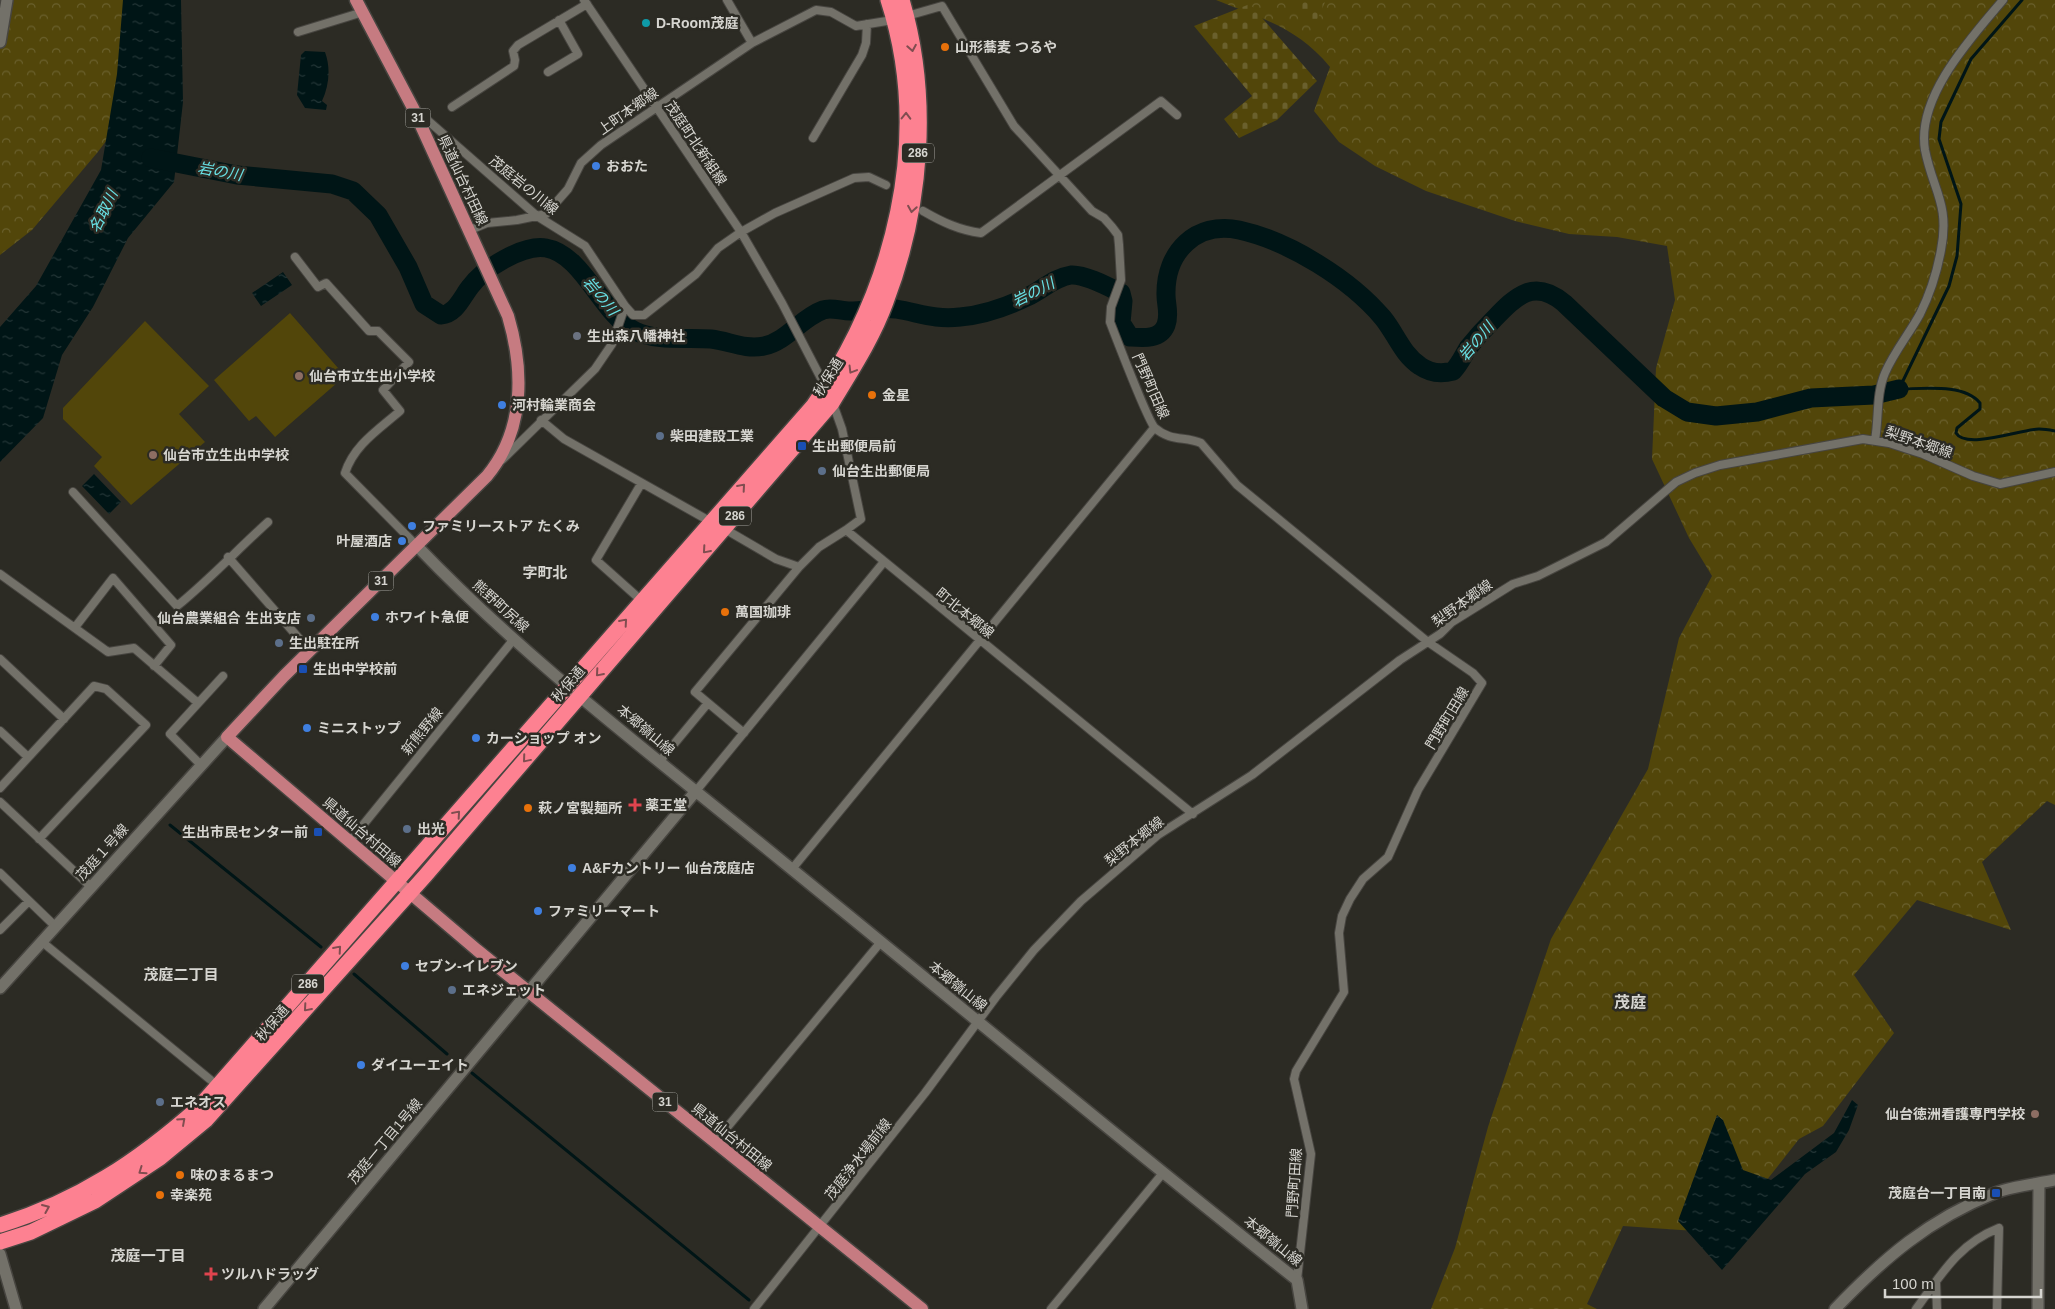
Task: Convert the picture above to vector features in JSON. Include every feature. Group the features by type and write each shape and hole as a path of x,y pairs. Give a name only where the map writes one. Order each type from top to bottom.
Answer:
{"highway":[{"name":"秋保通","path":"888,0 900,18"},
{"name":"秋保通","path":"0,1242 31,1232 95,1201 139,1174 182,1142 239,1085 410,894 574,690 642,601 718,525 832,403 903,251 916,176 918,142 917,88 900,18 902,0"},
{"name":"秋保通","path":"0,1225 51,1206 109,1177 162,1139 198,1107 397,882 574,690 718,525 826,388 846,355 868,326"}],"main road":[{"name":"県道仙台村田線","path":"356,0 413,108 472,235"},
{"name":"31","path":"227,737 497,464 506,446 514,423 519,389 517,347 508,316 472,235"},
{"name":"県道仙台村田線","path":"227,737 410,894 529,992 922,1309"}],"street":[{"path":"0,42 7,0"},
{"path":"727,0 752,43"},
{"path":"1875,440 1881,385 1892,358 1926,300 1942,249 1944,211 1925,150 1924,134 1927,116 1941,83 1970,40 2003,0"},
{"path":"452,107 514,66 513,51 518,45 585,2"},
{"name":"茂庭町北新組線","path":"585,2 741,232 782,303 826,388 842,429 861,519 846,530"},
{"path":"813,138 862,55 866,43 867,24 900,18 942,6 1014,126 1060,174"},
{"name":"上町本郷線","path":"537,216 546,214 568,189 581,163 601,145 656,106 752,43 816,10 831,12 856,26 867,24"},
{"path":"298,32 363,12"},
{"path":"548,72 578,54 559,20"},
{"path":"923,211 947,224 967,231 981,233 1161,101 1177,115"},
{"name":"茂庭岩の川線","path":"413,108 537,216 585,246 624,310"},
{"name":"門野町田線","path":"1060,174 1092,212 1104,218 1118,235 1121,280 1112,301 1110,314 1114,332 1154,428 1176,440 1193,440 1201,443 1237,485 1428,642 1473,673 1482,683 1418,790 1388,857 1363,879 1342,916 1338,941 1344,992 1311,1044 1296,1071 1294,1079 1311,1154 1297,1280"},
{"path":"497,464 595,368 612,344 624,310 633,315 644,315 696,274 718,248 741,232 783,210 854,178 869,177 886,185"},
{"path":"472,235 487,223 537,216"},
{"path":"295,257 318,287 326,283 370,331 378,331 409,362 383,390 400,411 357,448 349,461 346,473 417,546"},
{"path":"541,420 564,439 641,484 718,525 776,559 799,567"},
{"path":"792,869 1154,428"},
{"name":"梨野本郷線","path":"977,1020 1034,950 1081,901 1158,835 1259,770 1452,622 1513,584 1538,576 1606,542 1640,516 1676,482 1695,473 1720,465 1855,440 1875,440 1923,454 1972,476 2000,484 2055,472"},
{"path":"641,484 596,560 642,601"},
{"path":"73,492 177,606 207,581 228,557 268,522"},
{"path":"744,733 695,692 799,567 819,548 846,530"},
{"name":"町北本郷線","path":"846,530 883,563 1193,814"},
{"name":"熊野町尻線","path":"417,546 480,609 574,690"},
{"path":"228,557 310,651"},
{"path":"696,791 883,563"},
{"path":"0,574 76,626 108,652 134,648 198,703"},
{"path":"76,626 113,578 171,645 154,666"},
{"name":"新熊野線","path":"350,841 514,638"},
{"path":"0,659 64,719"},
{"path":"201,765 170,734 223,676"},
{"path":"0,788 94,686 106,689 146,725 39,839"},
{"name":"本郷嶺山線","path":"574,690 880,943 977,1020 1162,1173 1297,1280 1302,1309"},
{"path":"660,762 708,703"},
{"path":"0,731 28,757"},
{"name":"茂庭１号線","path":"0,988 90,886 227,737"},
{"name":"茂庭一丁目1号線","path":"264,1309 696,791"},
{"path":"0,802 90,886"},
{"path":"0,873 55,926"},
{"path":"0,930 29,901"},
{"path":"41,941 218,1086"},
{"path":"715,1142 880,943"},
{"name":"茂庭浄水場前線","path":"754,1309 925,1093 977,1020"},
{"path":"1051,1309 1162,1173"},
{"path":"1835,1309 1886,1258 1912,1237 1939,1220 1996,1193 2055,1180"},
{"path":"2038,1309 2039,1183"},
{"path":"1916,1309 1965,1246 1982,1234 1999,1228 1997,1309"},
{"path":"2,1259 16,1309"},
{"path":"1936,1282 1937,1309"}],"green space":[{"path":"0,0 159,0 141,95 97,153 32,230 0,255"},
{"path":"1216,0 2055,0 2055,805 2047,801 1982,862 2011,930 1917,900 1854,975 1894,1033 1823,1126 1799,1139 1766,1181 1739,1234 1623,1226 1587,1304 1597,1309 1431,1309 1455,1248 1488,1127 1551,939 1648,769 1679,638 1712,576 1689,538 1652,459 1656,368 1675,300 1667,246 1617,237 1569,234 1515,221 1426,191 1375,166 1339,142 1314,111 1330,67 1318,53 1292,33 1264,19"},
{"path":"1289,0 1326,0 1315,24"},
{"path":"1250,4 1317,81 1277,120 1239,138 1224,119 1252,96 1194,26"},
{"path":"290,313 345,376 275,437 256,416 249,421 214,380"},
{"path":"145,321 209,386 179,414 205,442 131,505 94,466 102,457 63,419 63,408"}],"water":[{"name":"名取川","path":"123,0 181,0 183,102 174,182 128,238 93,307 62,355 43,418 0,462 0,327 36,286 101,170 117,74"},
{"path":"305,51 325,52 328,64 328,77 322,101 327,105 326,110 305,108 297,95 301,55"},
{"path":"283,272 292,285 261,306 252,293"},
{"path":"94,474 121,502 109,514 82,486"},
{"path":"1852,1100 1858,1105 1849,1130 1836,1152 1805,1174 1722,1270 1678,1221 1717,1115 1723,1120 1743,1170 1771,1180 1834,1133"}],"waterway":[{"path":"2022,0 1971,59 1941,122 1939,139 1961,204 1957,256 1949,286 1899,389 1942,388 1964,392 1973,397 1980,403 1980,409 1957,428 1956,433 1962,438 1971,440 1982,439 2039,429 2055,431"},
{"name":"岩の川","path":"151,158 237,175 332,184 353,191 378,215 408,267 424,304 441,315 451,312 476,280 504,259 526,250 546,248 559,253 571,261 623,323 635,331 653,337 711,339 750,347 764,346 787,335 808,318 826,309 850,311 896,309 935,317 969,316 1011,304 1059,279 1077,275 1104,284 1121,293 1123,301 1121,323 1130,337 1146,338 1160,333 1166,325 1168,317 1167,279 1177,253 1197,235 1209,230 1223,228 1258,235 1278,243 1298,252 1336,276 1354,289 1383,318 1408,356 1424,368 1440,373 1453,371 1471,344 1510,303 1518,297 1534,291 1544,292 1564,303 1664,398 1687,412 1716,416 1757,412 1811,398 1874,395 1899,389"},
{"path":"170,825 321,947"},
{"path":"354,974 447,1054"},
{"path":"472,1073 749,1300"}],"place":[{"name":"D-Room茂庭","path":"646,23"},
{"name":"山形蕎麦 つるや","path":"945,47"},
{"name":"おおた","path":"596,166"},
{"name":"生出森八幡神社","path":"577,336"},
{"name":"仙台市立生出小学校","path":"299,376"},
{"name":"金星","path":"872,395"},
{"name":"河村輪業商会","path":"502,405"},
{"name":"柴田建設工業","path":"660,436"},
{"name":"生出郵便局前","path":"802,446"},
{"name":"仙台市立生出中学校","path":"153,455"},
{"name":"仙台生出郵便局","path":"822,471"},
{"name":"ファミリーストア たくみ","path":"412,526"},
{"name":"叶屋酒店","path":"402,541"},
{"name":"萬国珈琲","path":"725,612"},
{"name":"ホワイト急便","path":"375,617"},
{"name":"仙台農業組合 生出支店","path":"311,618"},
{"name":"生出駐在所","path":"279,643"},
{"name":"生出中学校前","path":"303,669"},
{"name":"ミニストップ","path":"307,728"},
{"name":"カーショップ オン","path":"476,738"},
{"name":"薬王堂","path":"635,805"},
{"name":"萩ノ宮製麺所","path":"528,808"},
{"name":"出光","path":"407,829"},
{"name":"生出市民センター前","path":"318,832"},
{"name":"A&Fカントリー 仙台茂庭店","path":"572,868"},
{"name":"ファミリーマート","path":"538,911"},
{"name":"セブン-イレブン","path":"405,966"},
{"name":"エネジェット","path":"452,990"},
{"name":"ダイユーエイト","path":"361,1065"},
{"name":"エネオス","path":"160,1102"},
{"name":"仙台徳洲看護専門学校","path":"2035,1114"},
{"name":"味のまるまつ","path":"180,1175"},
{"name":"茂庭台一丁目南","path":"1996,1193"},
{"name":"幸楽苑","path":"160,1195"},
{"name":"ツルハドラッグ","path":"211,1274"}],"district":[{"name":"字町北","path":"545,572"},
{"name":"茂庭二丁目","path":"181,974"},
{"name":"茂庭","path":"1630,1002"},
{"name":"茂庭一丁目","path":"148,1255"}]}
